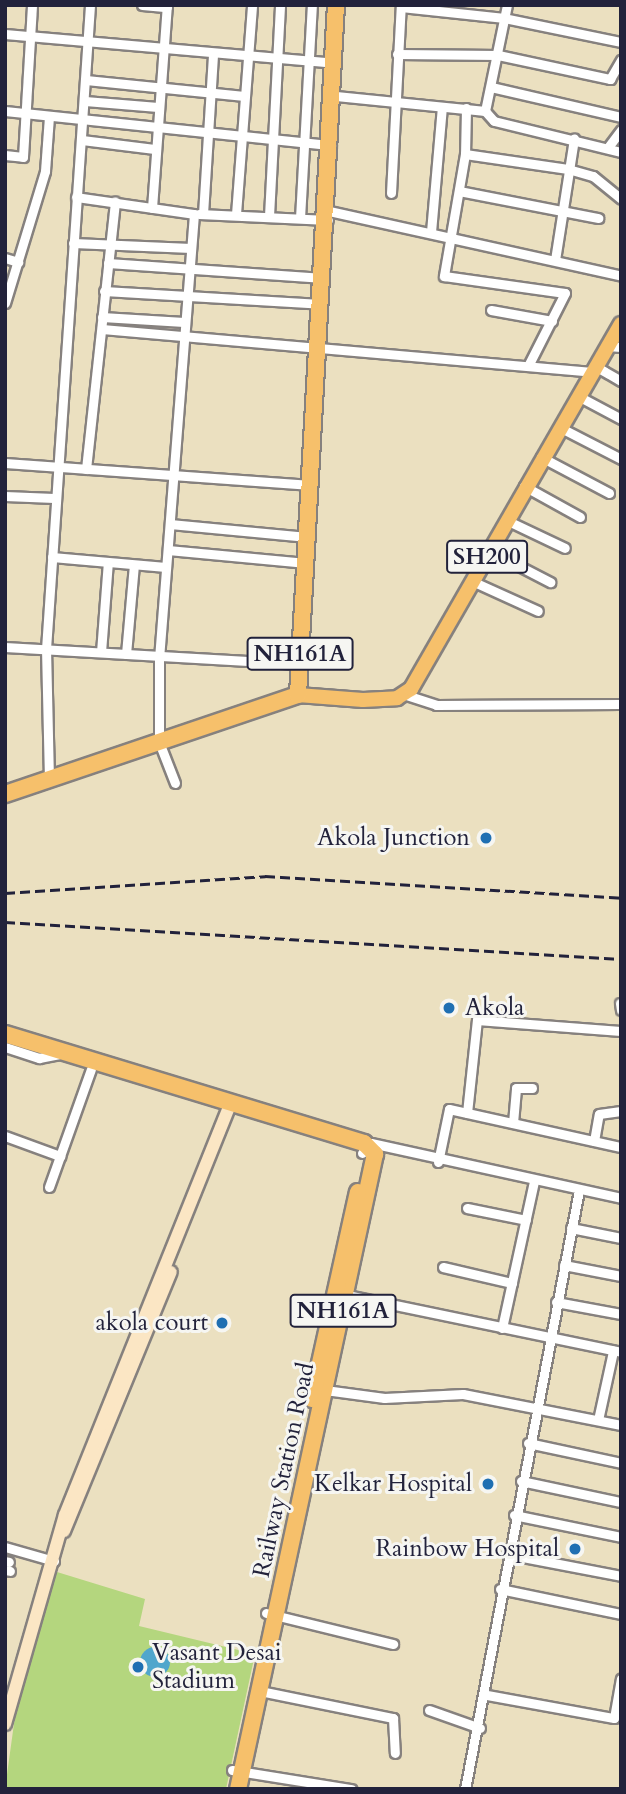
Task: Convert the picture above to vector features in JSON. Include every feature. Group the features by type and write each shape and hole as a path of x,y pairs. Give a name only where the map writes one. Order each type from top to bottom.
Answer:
{"highway":[{"name":"NH161A","path":"5,794 298,695 336,96 336,5"},
{"path":"5,1034 366,1149"},
{"path":"63,1054 91,1069 229,1107"},
{"name":"Railway Station Road","path":"238,1782 340,1293 375,1166 366,1149"},
{"name":"Railway Station Road","path":"238,1782 260,1691 271,1614 326,1390 340,1293"}],"main road":[{"name":"SH200","path":"403,694 430,666 524,486 594,369 614,347 621,324"},
{"path":"298,695 363,701 403,694"}],"street":[{"path":"5,155 23,158 32,5"},
{"path":"46,780 46,649 54,498 84,121 90,5"},
{"path":"142,5 167,6 154,128 152,208"},
{"path":"236,214 252,5"},
{"path":"269,216 280,5"},
{"path":"300,218 312,5"},
{"path":"485,111 508,5"},
{"path":"391,193 401,6 504,18 621,42"},
{"path":"5,34 87,40 277,62 336,63"},
{"path":"175,783 159,742 159,655 184,322 191,248 199,214 208,135 213,53"},
{"path":"397,54 498,55 610,79 621,60"},
{"path":"86,80 212,95 244,96"},
{"path":"491,87 621,117"},
{"path":"336,96 485,111 494,121 609,146 621,152"},
{"path":"85,101 158,107"},
{"path":"431,232 442,107"},
{"path":"466,108 465,154 448,235 446,280 562,291 566,298 529,364"},
{"path":"5,111 208,135 333,145"},
{"path":"5,303 46,171 49,116"},
{"path":"609,146 621,130"},
{"path":"555,260 565,212 568,169 574,138"},
{"path":"82,141 154,149"},
{"path":"465,154 568,169 593,176 621,199"},
{"path":"458,191 598,218"},
{"path":"76,197 199,214 300,218 328,215 448,235 621,276"},
{"path":"86,469 114,202"},
{"path":"74,243 191,248"},
{"path":"5,258 18,262"},
{"path":"108,263 324,278"},
{"path":"104,290 323,304"},
{"path":"491,310 552,321"},
{"path":"102,317 184,322"},
{"path":"102,329 320,344 594,369 621,382"},
{"path":"578,396 621,419"},
{"path":"559,427 621,459"},
{"path":"541,457 609,493"},
{"path":"5,463 311,485"},
{"path":"524,486 580,517"},
{"path":"5,496 54,498"},
{"path":"506,520 565,548"},
{"path":"170,524 307,537"},
{"path":"168,550 306,563"},
{"path":"491,551 550,582"},
{"path":"52,557 166,567"},
{"path":"101,652 107,562"},
{"path":"125,654 134,565"},
{"path":"474,582 538,611"},
{"path":"5,647 300,664"},
{"path":"403,694 436,705 621,704"},
{"path":"620,1003 621,1010"},
{"path":"467,1113 478,1020 621,1031"},
{"path":"5,1047 38,1058 63,1054"},
{"path":"48,1186 91,1069"},
{"path":"513,1123 516,1088 532,1088"},
{"path":"5,1724 64,1531 229,1107"},
{"path":"438,1162 449,1109 621,1147"},
{"path":"594,1141 599,1114 621,1111"},
{"path":"5,1136 60,1156"},
{"path":"366,1149 621,1198"},
{"path":"502,1328 534,1181"},
{"path":"465,1789 487,1695 500,1589 534,1406 579,1190"},
{"path":"467,1208 526,1220"},
{"path":"571,1228 621,1238"},
{"path":"564,1265 621,1276"},
{"path":"443,1267 512,1283"},
{"path":"340,1293 617,1351 598,1420"},
{"path":"556,1302 621,1314"},
{"path":"326,1390 384,1398 463,1395 534,1406 621,1425"},
{"path":"528,1443 621,1463"},
{"path":"521,1482 621,1502"},
{"path":"514,1515 621,1537"},
{"path":"5,1547 54,1560"},
{"path":"507,1554 621,1576"},
{"path":"500,1589 621,1614"},
{"path":"271,1614 393,1644"},
{"path":"487,1695 614,1718 621,1679"},
{"path":"260,1691 393,1718 395,1753"},
{"path":"429,1710 480,1728"},
{"path":"238,1782 351,1789"}],"green space":[{"name":"Vasant Desai Stadium","path":"57,1572 145,1599 139,1626 255,1654 226,1789 5,1789 20,1680"}],"water":[{"path":"155,1647 161,1648 169,1656 169,1668 161,1676 155,1677 149,1676 141,1668 140,1662 141,1656 149,1648"}],"railway":[{"path":"5,893 265,876 621,898"},
{"path":"5,922 621,959"}],"place":[{"name":"Akola Junction","path":"486,838"},
{"name":"Akola","path":"449,1008"},
{"name":"akola court","path":"222,1323"},
{"name":"Kelkar Hospital","path":"488,1484"},
{"name":"Rainbow Hospital","path":"575,1549"},
{"name":"Vasant Desai Stadium","path":"138,1667"}]}
